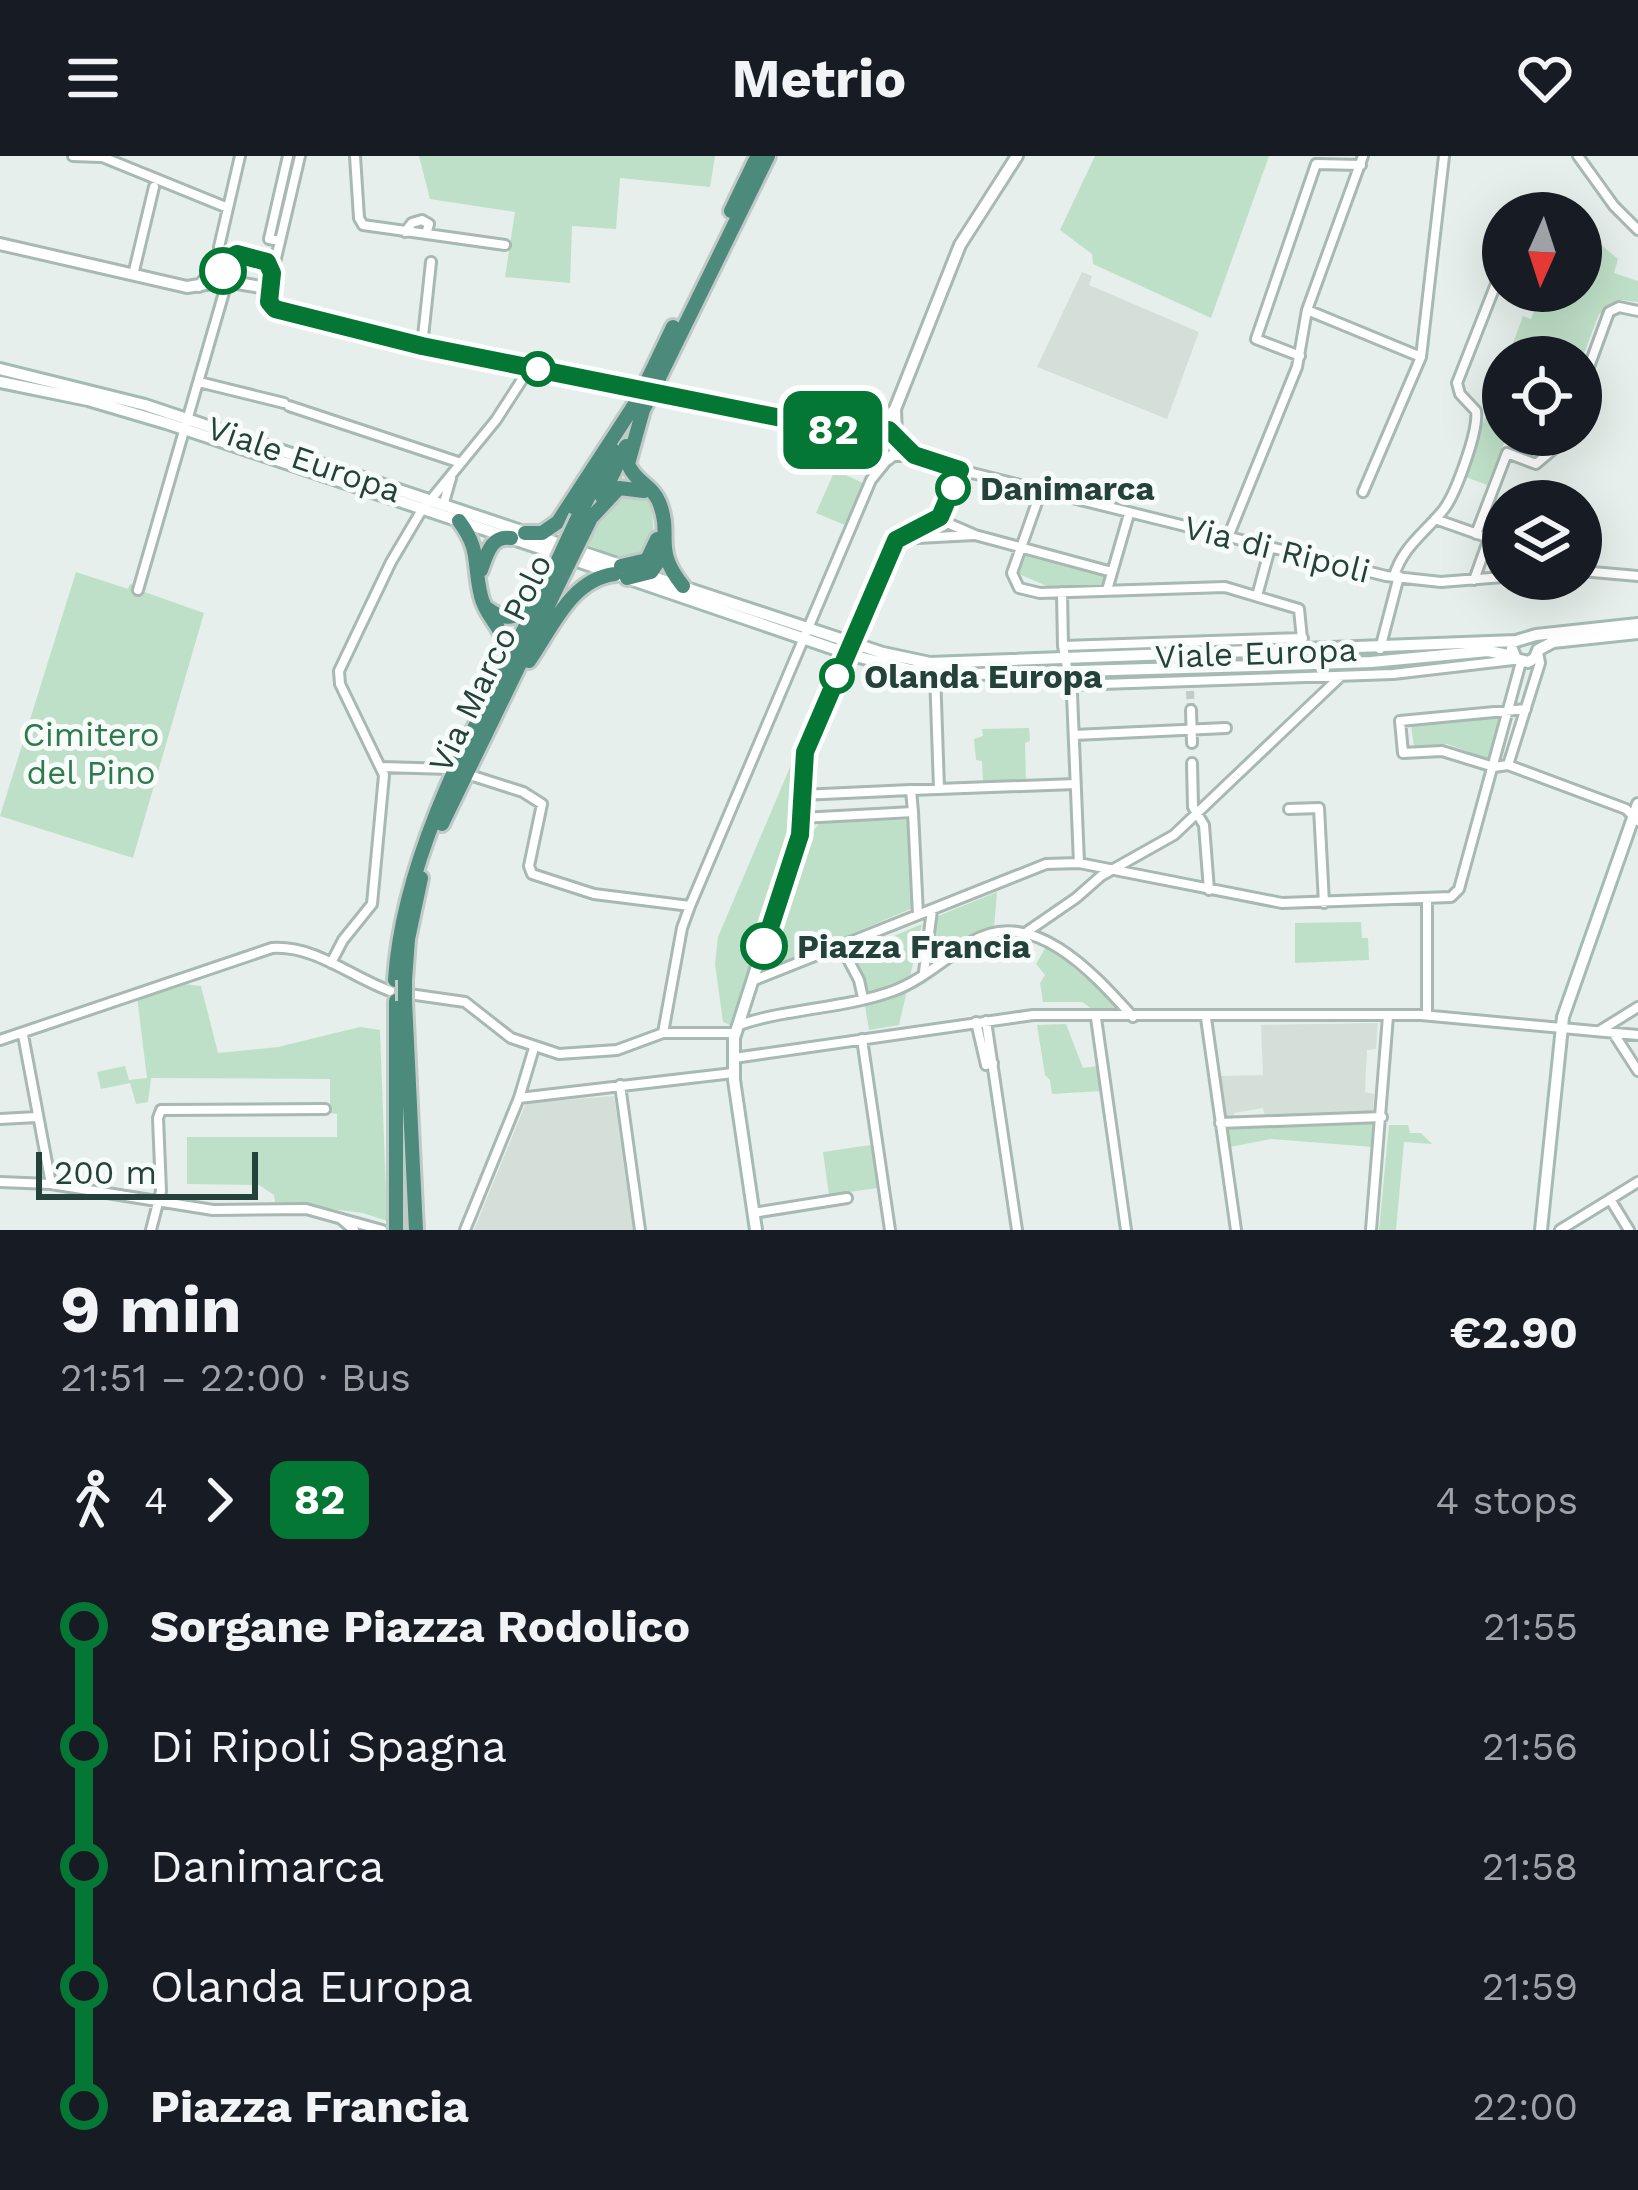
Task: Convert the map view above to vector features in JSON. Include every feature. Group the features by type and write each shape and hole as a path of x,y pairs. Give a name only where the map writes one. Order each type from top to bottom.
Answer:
{"highway":[{"name":"Via Marco Polo","path":"654,377 758,156"},
{"name":"Via Marco Polo","path":"396,1230 401,920 417,861 638,408 768,156"},
{"path":"480,574 493,543 502,537 542,533 558,522 638,408"},
{"path":"621,572 646,574 657,567 663,554 660,504 628,464 638,408"},
{"path":"498,699 578,590 593,579 645,562 655,550 657,520 652,498 639,488 619,488 585,517"},
{"path":"450,511 473,542 484,606 507,647 498,699"},
{"path":"663,554 683,586"},
{"path":"484,606 499,616 518,615 556,577"},
{"name":"Via Marco Polo","path":"400,991 416,1230"}],"main road":[{"path":"872,441 895,410 960,244 1017,156"},
{"path":"0,244 187,287 226,281 261,287 272,277"},
{"path":"200,286 237,254 258,258 269,263 269,302 275,309 422,346 631,389"},
{"path":"224,263 226,281"},
{"path":"0,369 90,389 186,424"},
{"path":"0,382 186,424"},
{"path":"658,395 806,423 872,441 889,430 897,438"},
{"path":"872,441 878,459 891,457 897,438 895,410"},
{"name":"Viale Europa","path":"186,424 555,548"},
{"name":"Via di Ripoli","path":"897,438 914,455"},
{"name":"Via di Ripoli","path":"891,457 914,455 960,470"},
{"path":"756,1230 733,1059 736,1029 795,852 803,757 898,538 938,519 960,470"},
{"name":"Viale Europa","path":"426,505 450,511"},
{"name":"Viale Europa","path":"580,556 899,668 935,672 1303,645 1380,649 1638,628"},
{"name":"Viale Europa","path":"646,574 806,633"},
{"name":"Viale Europa","path":"850,648 930,663 1346,662 1488,651 1534,659 1538,651 1557,642 1638,628"},
{"path":"1516,659 1521,639 1534,641 1538,651"},
{"path":"1541,1230 1561,1026 1636,813"}],"street":[{"path":"73,156 101,156 228,208"},
{"path":"224,263 218,254 220,237 240,156"},
{"path":"280,243 269,239 288,156"},
{"path":"272,277 300,156"},
{"path":"355,156 360,220 366,226 505,245"},
{"path":"1364,492 1420,357 1444,156"},
{"path":"1578,156 1638,230"},
{"path":"1228,537 1300,356 1307,310 1362,161 1316,164 1256,339 1300,356"},
{"path":"283,178 294,180"},
{"path":"133,274 154,187"},
{"path":"220,237 224,248 237,254"},
{"path":"258,258 272,254 280,243"},
{"path":"422,346 431,262"},
{"path":"138,590 226,281"},
{"path":"1600,336 1609,312 1623,307 1638,310"},
{"path":"1307,310 1420,357"},
{"path":"1380,649 1401,554 1447,505 1476,427 1476,411 1460,394 1457,383 1485,312"},
{"path":"331,963 372,904 382,767 358,727 340,685 340,670 392,562 426,505 496,420 529,367"},
{"path":"200,382 287,404 455,466"},
{"path":"871,479 872,441"},
{"path":"1476,534 1506,456"},
{"path":"1515,456 1536,464 1545,456"},
{"path":"663,1033 690,906 871,479 891,457"},
{"path":"450,511 455,466"},
{"name":"Via di Ripoli","path":"960,470 1396,576 1442,582 1482,579"},
{"path":"1042,491 1012,573 1016,585 1031,592 1221,587 1299,609 1303,645"},
{"path":"1107,590 1129,514"},
{"path":"1435,518 1489,538 1474,580"},
{"path":"938,519 975,535 1112,572"},
{"path":"898,538 975,535"},
{"path":"1257,596 1270,548"},
{"path":"1602,573 1638,576"},
{"path":"1062,592 1078,863"},
{"path":"1508,765 1540,660 1538,651"},
{"path":"752,981 1037,866 1078,863 1282,903 1447,899 1457,892 1494,767 1516,659"},
{"name":"Viale Europa","path":"1067,665 1190,686 1516,659"},
{"name":"Viale Europa","path":"1342,676 1346,662"},
{"path":"935,672 939,788"},
{"path":"1027,932 1110,870 1174,835 1342,676"},
{"path":"1526,709 1400,721 1403,753 1442,751 1494,767 1508,765 1636,813"},
{"path":"1190,710 1192,743"},
{"path":"1074,735 1226,728"},
{"path":"1192,763 1193,807 1204,825 1209,890"},
{"path":"382,767 450,769"},
{"path":"473,776 523,792 542,804 529,866 532,874 594,894 690,906"},
{"path":"801,795 1075,784"},
{"path":"911,790 918,915"},
{"path":"1288,809 1318,808 1324,903"},
{"path":"801,818 913,812"},
{"path":"1623,845 1629,834 1638,832"},
{"path":"1427,900 1427,1015"},
{"path":"924,972 932,910"},
{"path":"0,1040 272,948 296,948 400,991 465,1002 507,1036 534,1048 559,1054 599,1053 663,1033 736,1029 775,1013 901,988 989,933 1027,932 1055,946 1133,1018"},
{"path":"841,946 863,998"},
{"path":"1600,1031 1638,1007"},
{"path":"733,1059 1033,1016 1427,1015 1638,1035"},
{"path":"1371,1230 1388,1016"},
{"path":"1096,1017 1126,1230"},
{"path":"1206,1017 1235,1230"},
{"path":"981,1022 993,1064 1017,1230"},
{"path":"1613,1032 1638,1071"},
{"path":"23,1035 51,1184"},
{"path":"862,1039 890,1230"},
{"path":"463,1230 519,1098 534,1048"},
{"path":"519,1098 734,1073"},
{"path":"620,1085 640,1230"},
{"path":"151,1230 158,1202 161,1110 325,1109"},
{"path":"0,1119 37,1117"},
{"path":"1220,1123 1382,1117"},
{"path":"0,1182 51,1184 214,1210 317,1211 382,1230"},
{"path":"1560,1230 1638,1182"},
{"path":"753,1213 847,1198"},
{"path":"1610,1199 1629,1230"},
{"path":"317,1211 339,1218 354,1230"}],"shaded area":[{"path":"1082,272 1092,276 1089,285 1199,332 1167,419 1037,367"},
{"path":"1378,1023 1376,1049 1367,1050 1365,1092 1374,1094 1373,1112 1265,1116 1263,1108 1226,1119 1221,1076 1263,1075 1261,1025"},
{"path":"614,1096 633,1230 474,1230 526,1103"}],"green space":[{"path":"419,156 715,156 710,187 620,178 616,229 572,226 570,283 505,277 515,212 430,199"},
{"path":"1095,156 1269,156 1211,318 1093,264 1092,254 1060,230"},
{"path":"1602,246 1618,259 1614,273 1638,281 1638,302 1609,304 1605,312 1599,314 1591,336 1516,336 1523,316 1531,319 1534,312 1602,312"},
{"path":"1482,426 1482,456 1499,456 1489,480 1482,483 1463,476"},
{"path":"835,470 863,483 845,525 816,513"},
{"path":"617,491 642,493 652,504 654,542 646,555 624,560 588,545"},
{"path":"1025,554 1108,576 1104,588 1056,590 1019,574"},
{"name":"Cimitero del Pino","path":"76,572 128,589 136,585 136,589 204,613 133,858 0,816"},
{"path":"1501,716 1488,759 1447,744 1414,746 1411,725"},
{"path":"1029,728 1026,781 983,782 974,739 983,736 982,729"},
{"path":"793,760 792,835 730,1025 723,1022 715,964 718,937"},
{"path":"910,820 913,908 768,969 810,835 821,821"},
{"path":"997,892 994,928 954,948 949,941 930,950 938,916"},
{"path":"1361,922 1369,960 1295,963 1295,923"},
{"path":"922,924 899,1025 869,1030 864,1000 869,999 869,992 854,953"},
{"path":"1047,945 1123,1010 1092,1009 1082,1002 1043,1002 1040,983 1045,975 1036,964"},
{"path":"184,984 201,986 218,1053 278,1047 360,1027 380,1030 387,1221 363,1213 275,1202 274,1195 259,1185 187,1184 187,1137 337,1137 337,1114 330,1113 330,1079 151,1078 148,1102 136,1104 130,1083 101,1089 97,1072 125,1066 129,1080 147,1078 137,996"},
{"path":"1066,1024 1083,1068 1098,1066 1102,1091 1052,1094 1037,1025"},
{"path":"1374,1122 1373,1147 1271,1139 1230,1147 1227,1129"},
{"path":"1389,1125 1408,1125 1410,1133 1421,1133 1432,1144 1404,1142 1396,1230 1379,1230"},
{"path":"877,1144 884,1187 829,1195 823,1152"}],"tunnel":[{"path":"1190,691 1191,710"}],"bus line":[{"name":"82","path":"223,271 226,260 237,254 267,262 272,273 269,302 275,309 422,346 806,423 869,440 876,432 889,430 914,455 960,470 940,517 896,540 805,752 800,835 764,946"}],"place":[{"name":"Danimarca","path":"953,488"},
{"name":"Olanda Europa","path":"837,676"},
{"name":"Piazza Francia","path":"764,946"}]}
